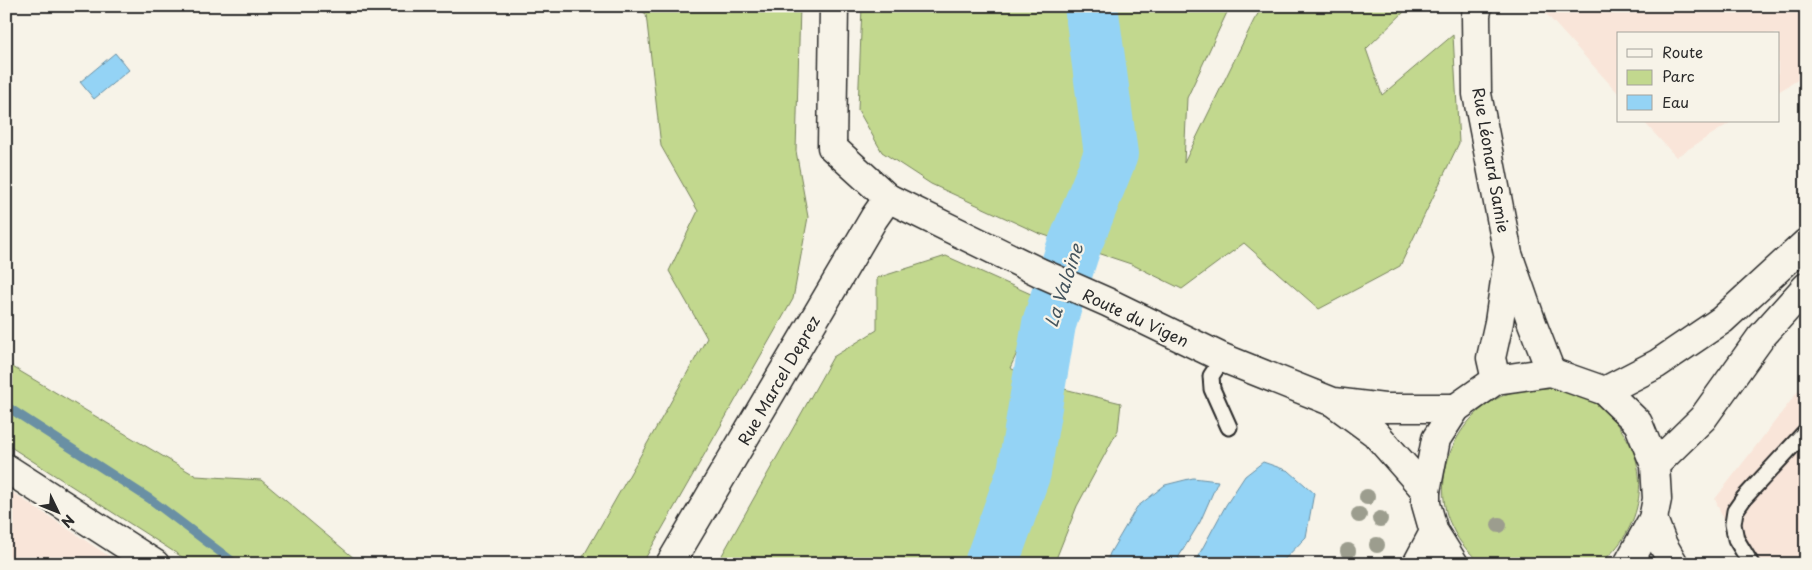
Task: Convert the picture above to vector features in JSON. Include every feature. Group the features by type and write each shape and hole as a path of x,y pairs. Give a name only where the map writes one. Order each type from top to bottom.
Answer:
{"street":[{"name":"Route du Vigen","path":"834,6 832,147 888,198 1039,272 1107,302 1223,358 1333,402 1375,433 1426,491"},
{"name":"Rue Léonard Samie","path":"1478,6 1476,15 1477,94 1508,254"},
{"name":"Rue Marcel Deprez","path":"670,564 874,218 888,198"},
{"path":"1606,390 1657,364 1722,320 1806,243"},
{"path":"1508,254 1532,323 1552,372"},
{"path":"1496,380 1491,358 1499,322 1508,254"},
{"path":"1655,465 1703,418 1761,337 1806,287"},
{"path":"1454,564 1434,532 1426,504 1426,491 1436,439 1456,408 1496,380 1552,372 1606,390 1638,423 1655,465 1657,499 1653,519 1628,564"},
{"name":"Route du Vigen","path":"1333,402 1384,408 1456,408"},
{"path":"6,468 155,564"},
{"path":"1653,519 1663,545 1674,564"},
{"path":"1417,564 1434,532"}],"lane":[{"path":"1223,358 1211,376 1212,389 1229,427"},
{"path":"1751,564 1736,539 1733,524 1735,511 1744,498 1806,431"}],"shaded area":[{"path":"1539,6 1806,6 1806,75 1780,91 1780,32 1617,32 1617,92"},
{"path":"1644,122 1731,122 1676,157"},
{"path":"1806,381 1806,564 1741,564 1715,499"},
{"path":"6,488 121,564 6,564"}],"green space":[{"path":"635,6 800,6 796,151 808,217 793,299 642,564 579,564 707,338 669,271 698,211 661,146 646,14"},
{"path":"862,6 1230,6 1187,98 1184,163 1254,20 1263,6 1410,6 1366,49 1382,95 1453,35 1459,143 1400,266 1319,309 1244,243 1182,289 1131,264 1038,233 931,184 882,152 858,110"},
{"path":"946,256 1042,299 1010,368 1044,384 1121,403 1118,430 1077,506 1054,564 717,564 833,357 877,330 877,278"},
{"path":"6,363 196,476 261,480 361,564 193,564 6,444"},
{"path":"1550,388 1580,396 1600,406 1611,416 1629,443 1636,461 1639,480 1639,499 1634,517 1626,535 1599,564 1482,564 1461,542 1447,515 1444,475 1449,455 1469,421 1484,407 1501,397 1520,390"}],"water":[{"path":"115,53 129,70 94,99 80,82"},
{"path":"1263,462 1289,471 1314,493 1306,537 1280,564 1106,564 1110,553 1137,507 1165,485 1193,478 1218,481 1200,522 1178,558 1188,562 1196,560 1226,505 1245,476"}],"waterway":[{"name":"La Valoine","path":"991,564 1024,472 1049,324 1073,249 1111,154 1091,6"},
{"path":"6,406 150,499 236,564"}]}
